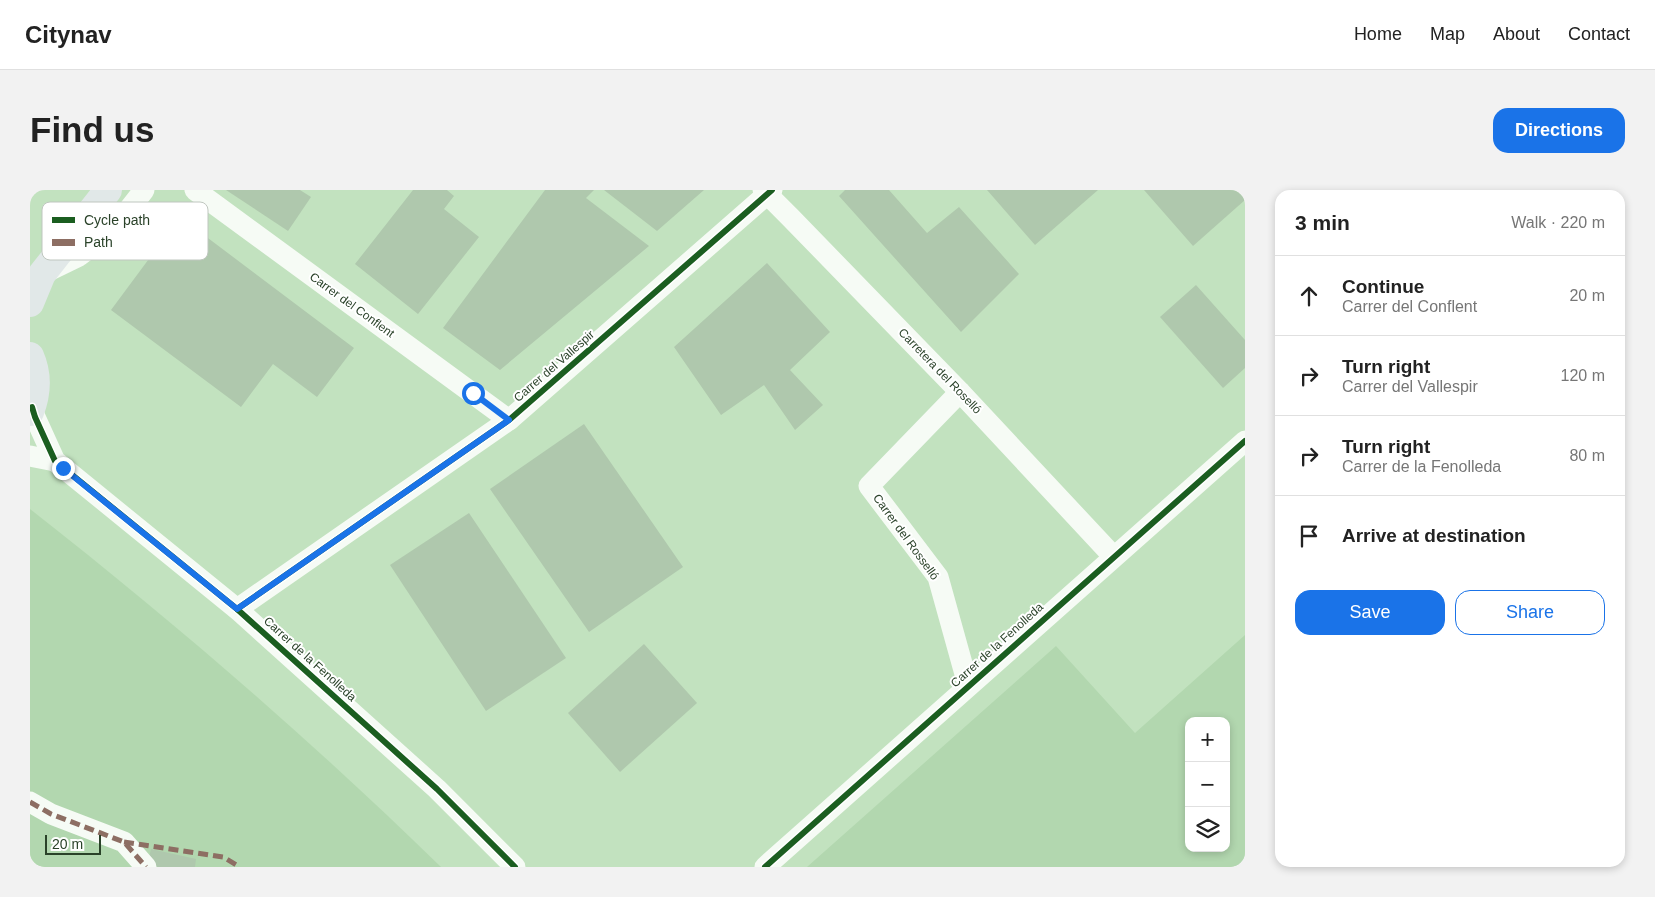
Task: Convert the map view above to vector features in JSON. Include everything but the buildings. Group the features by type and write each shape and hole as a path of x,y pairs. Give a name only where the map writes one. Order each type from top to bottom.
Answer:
{"main road":[{"path":"98,202 108,190"},
{"path":"30,303 36,278 51,260"},
{"path":"30,356 35,372 36,384 31,410"}],"street":[{"path":"135,202 144,190"},
{"name":"Carrer del Conflent","path":"195,190 509,420"},
{"name":"Carrer del Vallespir","path":"237,609 509,420 768,191"},
{"name":"Carretera del Roselló","path":"768,191 1113,556"},
{"path":"36,278 71,260"},
{"name":"Carrer del Rosselló","path":"960,392 869,486 938,577 968,685"},
{"path":"31,410 55,461"},
{"name":"Carrer de la Fenolleda","path":"765,867 1245,440"},
{"path":"30,456 55,461"},
{"name":"Carrer de la Fenolleda","path":"55,461 237,609 437,789 515,867"},
{"path":"30,802 51,814 124,842 146,867"}],"green space":[{"path":"30,509 189,638 292,727 441,867 30,867"},
{"path":"1245,635 1245,867 807,867 1056,646 1135,733"}],"marked path":[{"path":"30,802 51,814 124,842 146,867"},
{"path":"124,842 223,857 240,867"}],"cycle path":[{"path":"237,609 509,420 772,190"},
{"path":"32,407 55,461 237,609 437,789 515,867"},
{"path":"765,867 1245,441"}],"route":[{"path":"63,468 237,609 509,420 473,393"}]}
